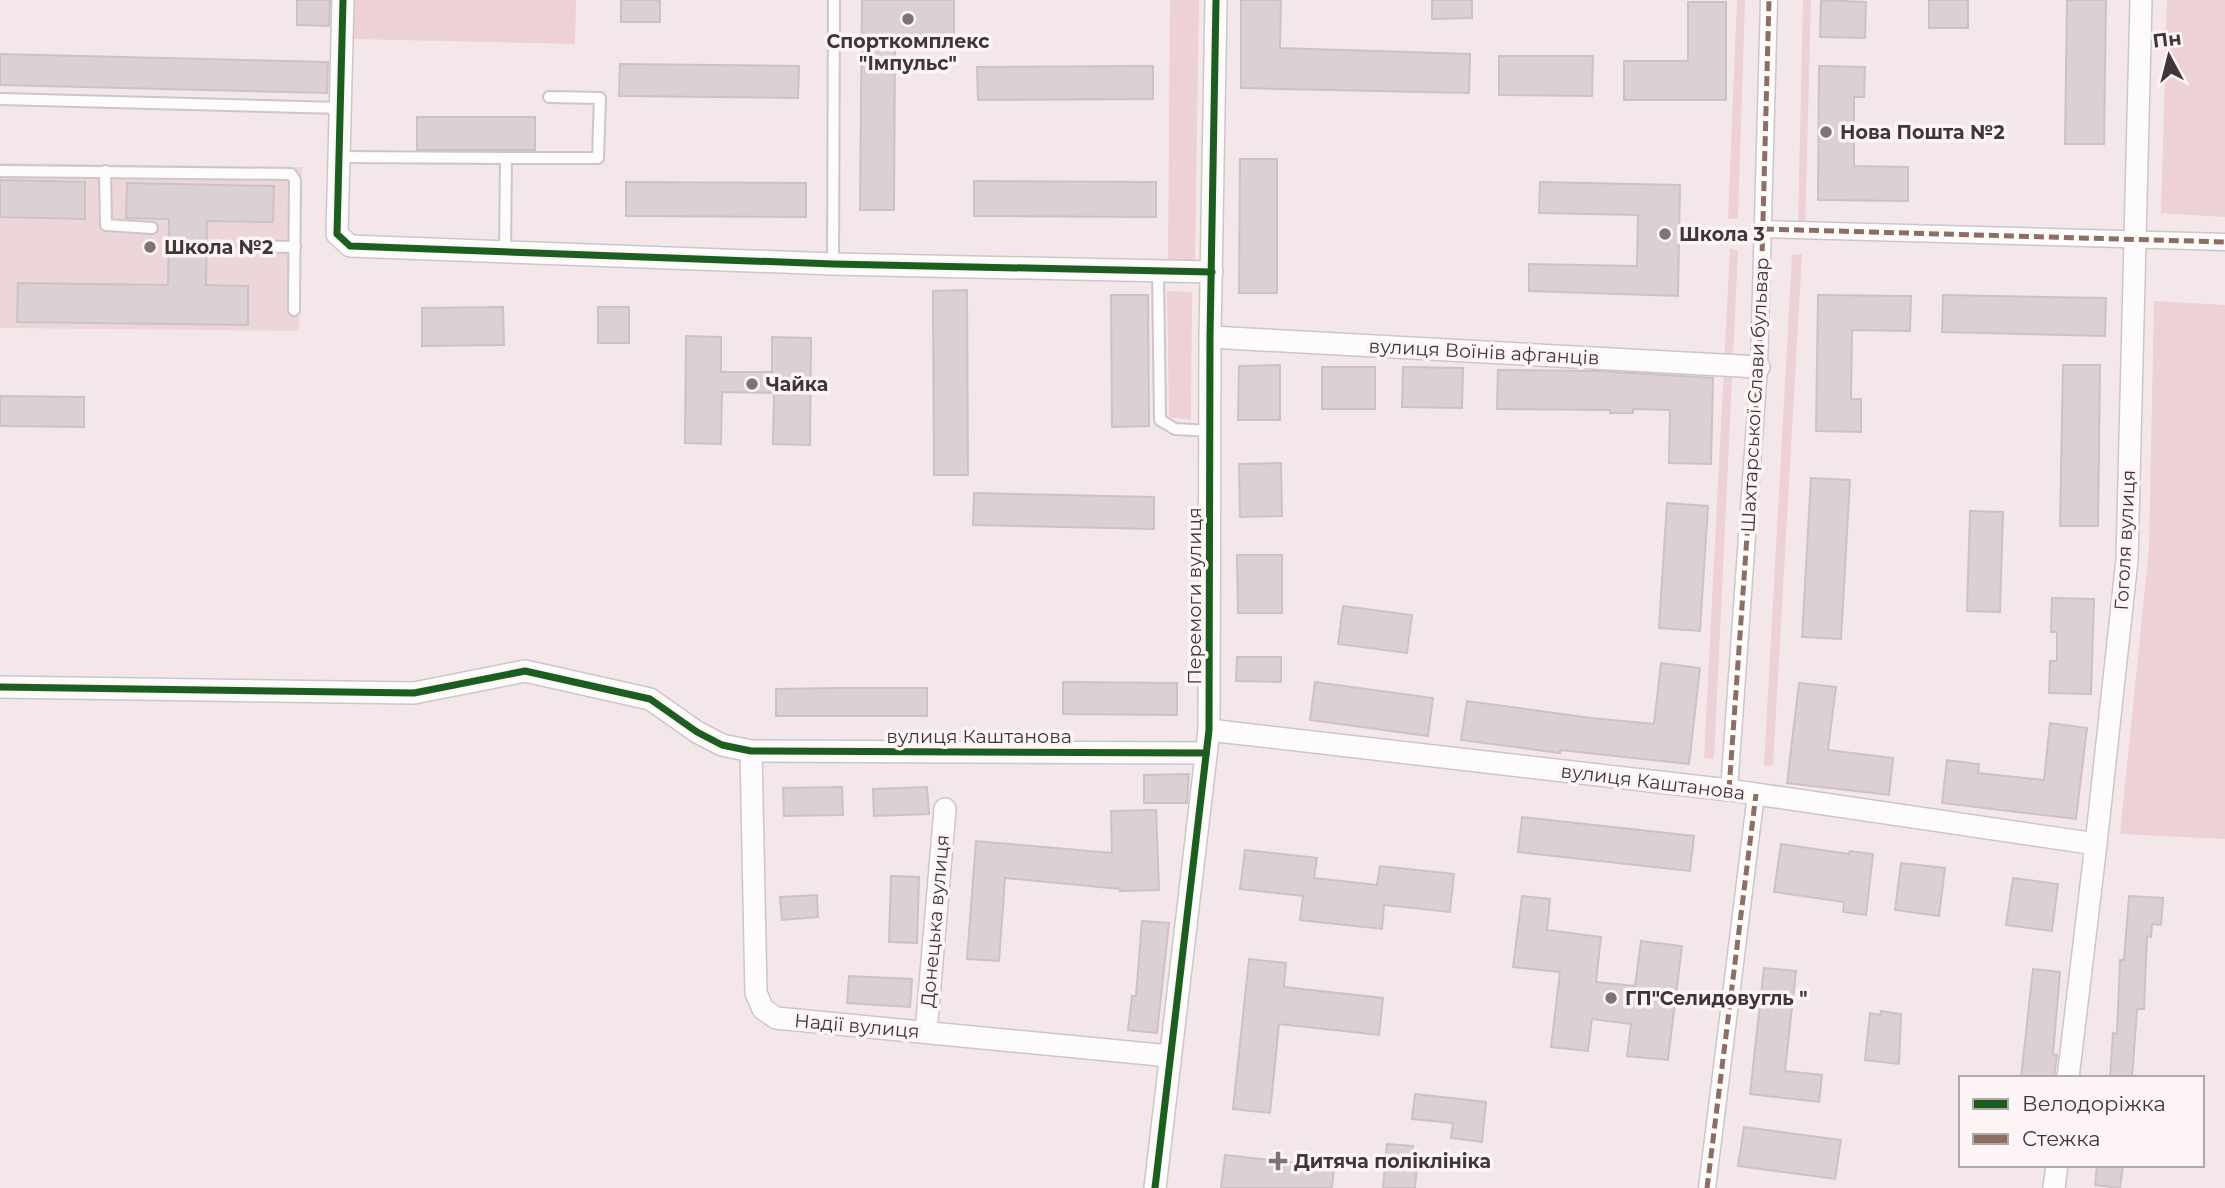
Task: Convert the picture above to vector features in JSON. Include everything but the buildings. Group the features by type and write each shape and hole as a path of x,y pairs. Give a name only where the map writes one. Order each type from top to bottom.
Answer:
{"street":[{"path":"343,0 337,234 350,246 833,264 1212,272"},
{"name":"Перемоги вулиця","path":"1155,1188 1209,730 1210,337 1216,0"},
{"name":"Шахтарської Слави бульвар","path":"1729,790 1759,367 1769,0"},
{"name":"Гоголя вулиця","path":"2068,1076 2127,560 2141,0"},
{"path":"1764,229 2225,242"},
{"name":"вулиця Воїнів афганців","path":"1210,337 1759,367"},
{"name":"вулиця Каштанова","path":"0,687 414,693 525,671 650,699 697,732 722,745 751,751 1206,753"},
{"name":"вулиця Каштанова","path":"1209,730 1729,790 2096,844"},
{"name":"Надії вулиця","path":"751,751 756,993 762,1009 776,1018 1170,1056"},
{"path":"1707,1188 1756,794"},
{"name":"Донецька вулиця","path":"926,1032 945,809"},
{"path":"2054,1188 2057,1167"}],"lane":[{"path":"833,264 834,0"},
{"path":"339,157 598,158 600,98 549,97"},
{"path":"0,99 341,108"},
{"path":"505,251 506,158"},
{"path":"0,171 291,174 295,180 294,310"},
{"path":"105,171 106,225 152,229"},
{"path":"242,246 295,247"},
{"path":"1158,271 1160,420 1175,429 1210,431"}],"shaded area":[{"path":"354,0 576,0 575,44 353,39"},
{"path":"1170,0 1199,0 1195,262 1168,261"},
{"path":"1737,0 1745,0 1738,218 1728,219"},
{"path":"1803,0 1811,0 1805,229 1798,227"},
{"path":"2167,0 2225,0 2225,217 2161,213"},
{"name":"Школа №2","path":"0,163 302,167 299,331 0,328"},
{"path":"1730,248 1738,251 1714,759 1704,758"},
{"path":"1802,254 1773,765 1764,766 1792,255"},
{"path":"1167,291 1192,292 1191,420 1169,417"},
{"path":"2154,301 2225,305 2225,839 2120,834 2149,548"}],"marked path":[{"path":"1729,790 1759,367 1769,0"},
{"path":"1764,229 2225,242"},
{"path":"1707,1188 1756,794"}],"cycle path":[{"path":"343,0 337,234 350,246 833,264 1212,272"},
{"path":"1155,1188 1209,730 1210,337 1216,0"},
{"path":"0,687 414,693 525,671 650,699 697,732 722,745 751,751 1206,753"}],"place":[{"name":"Спорткомплекс \"Імпульс\"","path":"908,19"},
{"name":"Нова Пошта №2","path":"1826,132"},
{"name":"Школа 3","path":"1665,234"},
{"name":"Школа №2","path":"150,247"},
{"name":"Чайка","path":"752,384"},
{"name":"ГП\"Селидовугль \"","path":"1611,998"},
{"name":"Дитяча поліклініка","path":"1278,1161"}]}
